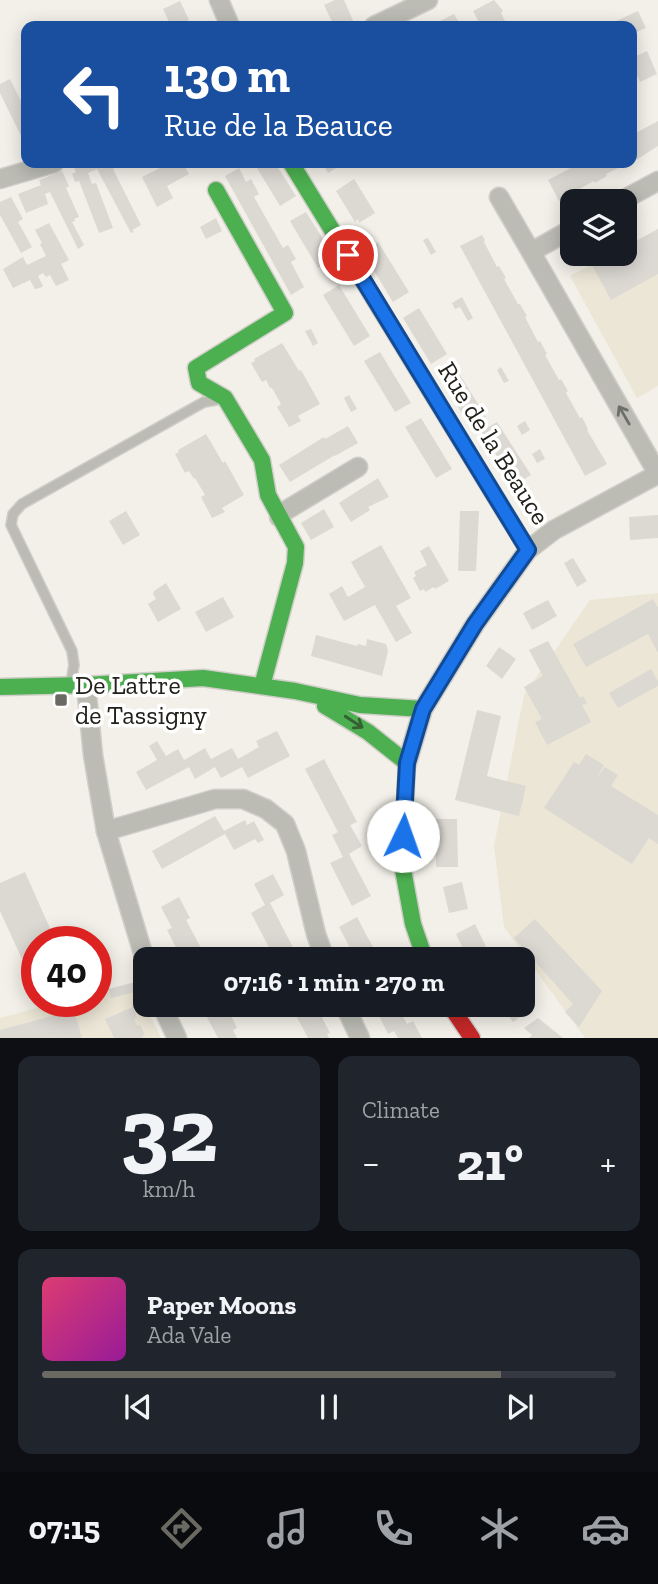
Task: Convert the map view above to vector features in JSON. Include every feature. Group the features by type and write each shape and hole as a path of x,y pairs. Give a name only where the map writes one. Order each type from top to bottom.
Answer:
{"street":[{"path":"219,0 228,21"},
{"path":"384,21 428,0"},
{"path":"1,176 34,168"},
{"name":"Rue de la Beauce","path":"294,168 528,550 475,624 423,709 407,763 402,864 413,924 421,947"},
{"path":"637,192 658,181"},
{"path":"215,190 285,313 196,368 199,383 225,398 262,460 268,495 296,547 295,563 262,686"},
{"path":"499,197 658,474 554,530 528,550"},
{"path":"531,252 560,236"},
{"path":"279,517 358,467"},
{"path":"0,687 203,678 295,691 360,705 423,709"},
{"path":"78,685 107,831 141,947"},
{"path":"295,691 350,718 407,763"},
{"path":"107,831 215,799 243,799 266,808 285,824 296,850 321,947"},
{"path":"167,1017 177,1038"},
{"path":"350,1017 360,1038"},
{"path":"457,1017 472,1038"}],"lane":[{"path":"78,685 72,651 11,525 13,514 22,504 204,402 225,398"}],"shaded area":[{"path":"658,229 658,386 637,398 570,276 589,266 637,266 637,240"},
{"path":"658,593 658,1038 585,1038 535,969 535,947 519,947 504,927 494,846 524,695 590,600"},
{"path":"133,983 133,1017 151,1017 161,1038 0,1038 0,1018 21,1012 21,1017 112,1017 112,988"}],"building":[{"path":"335,0 344,0 353,21 332,21 324,5"},
{"path":"494,0 503,11 501,13 505,21 478,21 473,11"},
{"path":"180,1 189,20 169,21 163,9"},
{"path":"638,11 646,28 637,32 637,21 616,21"},
{"path":"454,14 458,21 440,21"},
{"path":"647,51 657,74 640,82 637,75 637,56"},
{"path":"10,79 21,101 21,136 0,93 0,84"},
{"path":"658,121 658,146 637,159 637,132"},
{"path":"74,168 115,168 113,169 141,225 131,233 97,169 88,173 92,184 96,183 113,228 99,233 79,181 75,182 72,174 76,172"},
{"path":"160,168 186,168 189,174 167,186 173,198 157,207 142,177"},
{"path":"239,168 246,182 251,179 259,194 254,197 283,248 288,245 296,259 291,262 304,287 291,295 225,176"},
{"path":"257,168 278,168 296,196 280,206"},
{"path":"571,168 618,168 595,183 594,181 579,189 560,189 559,201 548,180"},
{"path":"62,171 69,186 66,188 79,217 72,222 84,245 78,249 50,192 45,194 48,204 26,213 18,194 41,185 39,180"},
{"path":"354,179 375,213 359,223 358,219 355,222 336,191"},
{"path":"11,197 23,219 18,222 32,247 21,253 0,215 0,202"},
{"path":"306,212 335,258 318,268 290,221"},
{"path":"216,218 222,231 206,239 200,227"},
{"path":"49,223 69,260 61,264 69,280 56,286 50,275 46,277 43,273 38,276 43,286 40,288 35,289 30,280 13,288 3,269 23,257 27,265 46,256 35,230"},
{"path":"658,229 658,274 611,300 593,266 637,266 637,240"},
{"path":"482,235 497,267 499,266 506,278 504,279 547,354 545,355 568,391 566,393 607,464 585,476 460,246"},
{"path":"428,238 436,252 431,255 423,240"},
{"path":"378,242 409,292 393,302 362,251"},
{"path":"339,285 370,336 354,346 323,295"},
{"path":"462,297 473,318 468,321 460,307 455,309 452,303"},
{"path":"419,308 447,354 431,364 403,318"},
{"path":"311,329 318,343 313,346 305,331"},
{"path":"282,343 320,404 298,416 301,421 289,427 277,407 281,404 272,388 266,380 262,382 251,363"},
{"path":"380,352 411,403 395,412 364,361"},
{"path":"501,367 509,381 504,383 497,370"},
{"path":"457,370 486,417 470,426 441,380"},
{"path":"349,395 357,409 351,412 344,398"},
{"path":"421,418 452,469 436,478 405,427"},
{"path":"525,421 530,430 522,435 517,426"},
{"path":"497,422 531,475 515,485 481,431"},
{"path":"348,426 358,443 290,482 279,465 324,437 325,439"},
{"path":"206,434 244,495 222,508 225,512 212,518 201,497 205,495 189,471 185,473 175,454"},
{"path":"540,449 545,459 537,463 532,454"},
{"path":"378,478 389,497 368,507 370,510 351,522 339,503"},
{"path":"324,509 334,527 311,540 301,523"},
{"path":"126,511 140,535 123,545 109,521"},
{"path":"460,511 479,511 476,571 458,571"},
{"path":"658,515 658,538 630,540 629,517"},
{"path":"381,545 411,598 396,606 412,633 396,642 375,605 344,621 329,594 342,586 348,597 365,587 351,562"},
{"path":"429,546 449,581 425,592 424,589 420,591 413,578 416,576 414,572 427,565 420,551"},
{"path":"573,558 587,581 577,587 564,563"},
{"path":"166,583 181,609 158,622 148,604 156,599 154,591"},
{"path":"223,597 234,617 206,632 195,612"},
{"path":"653,599 658,608 658,653 648,634 586,667 573,644"},
{"path":"548,600 557,616 532,630 523,613"},
{"path":"316,635 357,646 366,646 367,639 386,644 388,651 382,676 311,656"},
{"path":"548,641 580,698 583,696 587,703 582,705 591,722 547,745 535,722 542,719 524,687 543,676 529,650"},
{"path":"499,647 516,659 502,679 486,666"},
{"path":"651,669 658,686 618,708 609,693"},
{"path":"477,710 501,716 487,776 526,786 519,816 455,800"},
{"path":"277,731 290,756 248,778 242,767 221,778 215,767 195,779 189,767 146,790 136,772 157,760 149,746 157,741 166,756 178,749 184,760 205,748 211,759 232,748 238,759 259,747 256,741"},
{"path":"586,754 604,765 596,779 605,767 618,775 611,786 658,815 658,844 649,838 632,864 544,808 574,762 579,765"},
{"path":"324,759 357,822 350,825 362,846 349,854 371,896 352,906 330,863 343,857 332,835 338,832 305,769"},
{"path":"215,816 224,831 245,820 247,825 254,821 264,840 258,843 255,839 234,850 225,834 162,869 152,851"},
{"path":"436,819 457,819 458,867 436,867"},
{"path":"25,872 49,926 21,926 21,957 0,911 0,883"},
{"path":"273,874 284,895 270,903 293,947 269,947 251,913 265,905 254,884"},
{"path":"462,882 468,909 449,913 443,887"},
{"path":"179,897 190,918 186,920 201,947 176,947 167,930 172,928 161,907"},
{"path":"357,917 373,947 350,947 339,927"},
{"path":"535,919 602,991 579,1027 565,1012 573,1004 535,961 535,947 522,947 514,938"},
{"path":"475,924 486,947 462,947 456,934"},
{"path":"133,983 133,992 112,998 112,988"},
{"path":"133,1007 133,1017 137,1017 134,1019 137,1026 140,1025 145,1035 143,1038 114,1038 105,1019"},
{"path":"48,1017 76,1017 82,1038 0,1038 0,1030"},
{"path":"207,1017 232,1017 237,1028 233,1030 237,1038 218,1038"},
{"path":"297,1017 322,1017 330,1033 327,1034 329,1038 308,1038"},
{"path":"380,1017 403,1017 407,1024 413,1021 422,1038 398,1038 394,1031 388,1034"},
{"path":"538,1018 563,1038 529,1038 532,1035 524,1028"}],"traffic: fast":[{"path":"294,168 528,550"},
{"path":"216,190 285,313 196,368 199,383 225,398 262,460 268,495 296,547 295,563 262,686"},
{"path":"0,687 203,678 295,691 360,705 423,709"},
{"path":"325,706 368,732 407,763 402,864 413,924 421,947"}],"traffic: jam":[{"path":"458,1017 472,1038"}],"place":[{"name":"De Lattre de Tassigny","path":"61,700"}],"route":[{"path":"348,255 528,550 475,624 423,709 407,763 403,836"}]}
